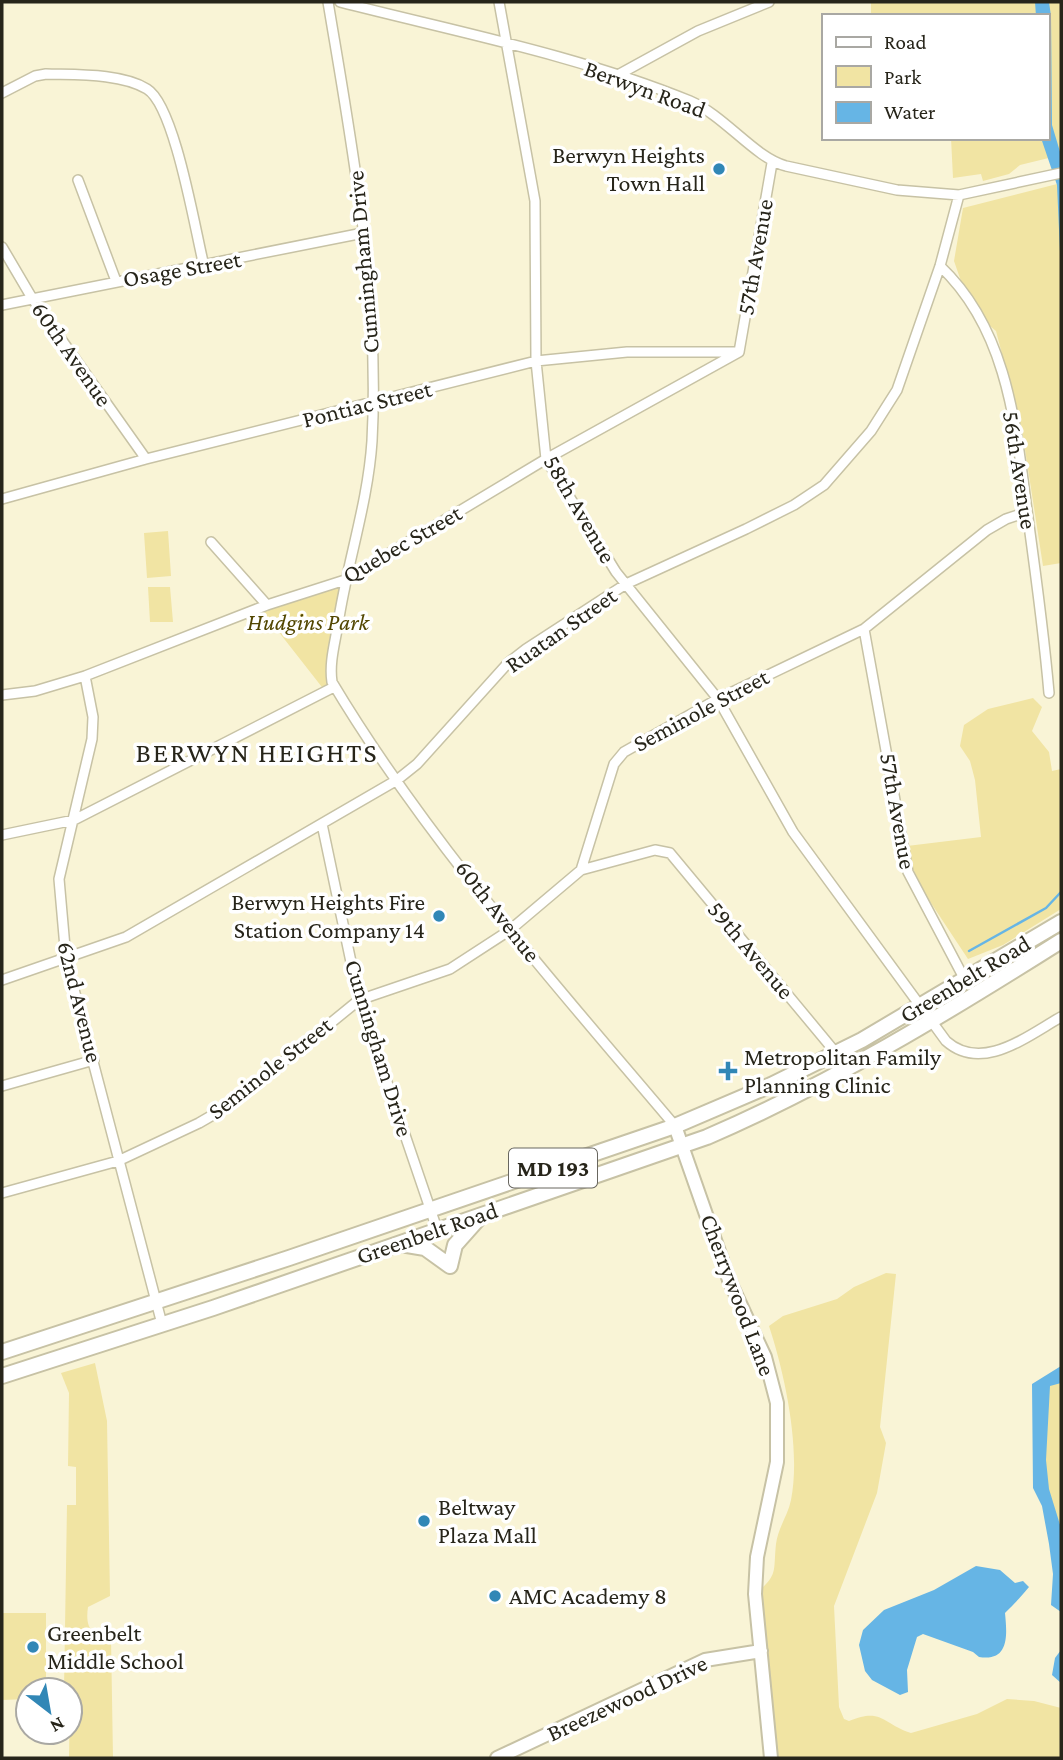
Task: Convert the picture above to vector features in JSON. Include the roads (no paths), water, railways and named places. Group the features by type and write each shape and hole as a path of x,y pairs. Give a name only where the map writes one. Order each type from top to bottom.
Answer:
{"main road":[{"name":"Greenbelt Road","path":"2,1352 155,1303 675,1126 836,1054 1061,922"},
{"name":"Greenbelt Road","path":"2,1376 682,1147 774,1107 931,1022 1061,941"},
{"path":"393,1245 425,1248 450,1266 462,1234 484,1213"}],"street":[{"name":"Cunningham Drive","path":"328,2 357,172 370,301 373,401 365,492 345,580 331,665 334,687"},
{"name":"Berwyn Road","path":"340,2 508,43 616,76 703,108 739,133 772,163"},
{"name":"58th Avenue","path":"499,2 535,201 536,361 546,459 626,584 718,699 793,832 931,1022 954,1047 980,1055 1001,1050 1061,1017"},
{"path":"616,76 698,31 765,2"},
{"path":"2,93 29,78 46,74 123,81 153,93 169,120 204,266"},
{"path":"772,163 897,190 959,195 1061,173"},
{"name":"57th Avenue","path":"739,352 772,163"},
{"path":"78,180 116,281"},
{"name":"Ruatan Street","path":"2,980 126,937 397,780 417,764 508,663 626,584 794,505 824,485 871,430 897,390 940,266 959,195"},
{"name":"Osage Street","path":"2,305 363,233"},
{"name":"60th Avenue","path":"2,247 32,298 146,459"},
{"name":"56th Avenue","path":"940,266 973,303 998,358 1016,429 1049,693"},
{"name":"Pontiac Street","path":"2,499 146,459 536,361 627,352 739,352"},
{"name":"Quebec Street","path":"2,695 36,691 85,676 267,606 345,580 546,459 739,352"},
{"name":"Seminole Street","path":"2,1194 118,1161 230,1105 359,1000 450,969 510,930 581,870 618,757 718,699 863,629 987,530 1006,519 1027,512"},
{"path":"211,542 267,606"},
{"name":"57th Avenue","path":"863,629 911,880 965,980"},
{"name":"62nd Avenue","path":"85,676 94,728 59,878 65,959 162,1324"},
{"path":"2,835 74,820 334,687"},
{"name":"60th Avenue","path":"334,687 397,780 510,930 675,1126"},
{"name":"Cunningham Drive","path":"322,824 359,1000 437,1229"},
{"name":"59th Avenue","path":"581,870 641,852 662,851 674,857 836,1054"},
{"path":"2,1086 94,1060"},
{"name":"Cherrywood Lane","path":"675,1126 729,1280 765,1357 776,1403 777,1462 756,1572 756,1616 771,1758"},
{"name":"Breezewood Drive","path":"496,1758 705,1660 761,1651"}],"water":[{"path":"1035,2 1049,2 1052,125 1061,155 1061,274 1057,185 1042,140 1049,140 1049,14 1036,14"},
{"path":"1061,1366 1061,1383 1050,1386 1046,1460 1049,1489 1061,1528 1061,1612 1051,1605 1053,1574 1049,1544 1042,1506 1033,1488 1032,1384"},
{"path":"976,1566 1000,1570 1015,1583 1023,1581 1029,1587 1005,1613 1006,1637 1001,1651 989,1657 979,1657 973,1652 923,1634 917,1637 907,1670 908,1692 900,1695 872,1680 865,1671 859,1645 863,1630 884,1610 934,1590"},
{"path":"1061,1650 1061,1683 1052,1675 1055,1658"}],"waterway":[{"path":"969,951 1046,908 1061,892"}],"place":[{"name":"Berwyn Heights Town Hall","path":"719,169"},
{"name":"Berwyn Heights Fire Station Company 14","path":"439,916"},
{"name":"Metropolitan Family Planning Clinic","path":"728,1071"},
{"name":"Beltway Plaza Mall","path":"424,1521"},
{"name":"AMC Academy 8","path":"495,1596"},
{"name":"Greenbelt Middle School","path":"33,1647"}],"district":[{"name":"BERWYN HEIGHTS","path":"257,752"}],"park label":[{"name":"Hudgins Park","path":"308,622"}]}
